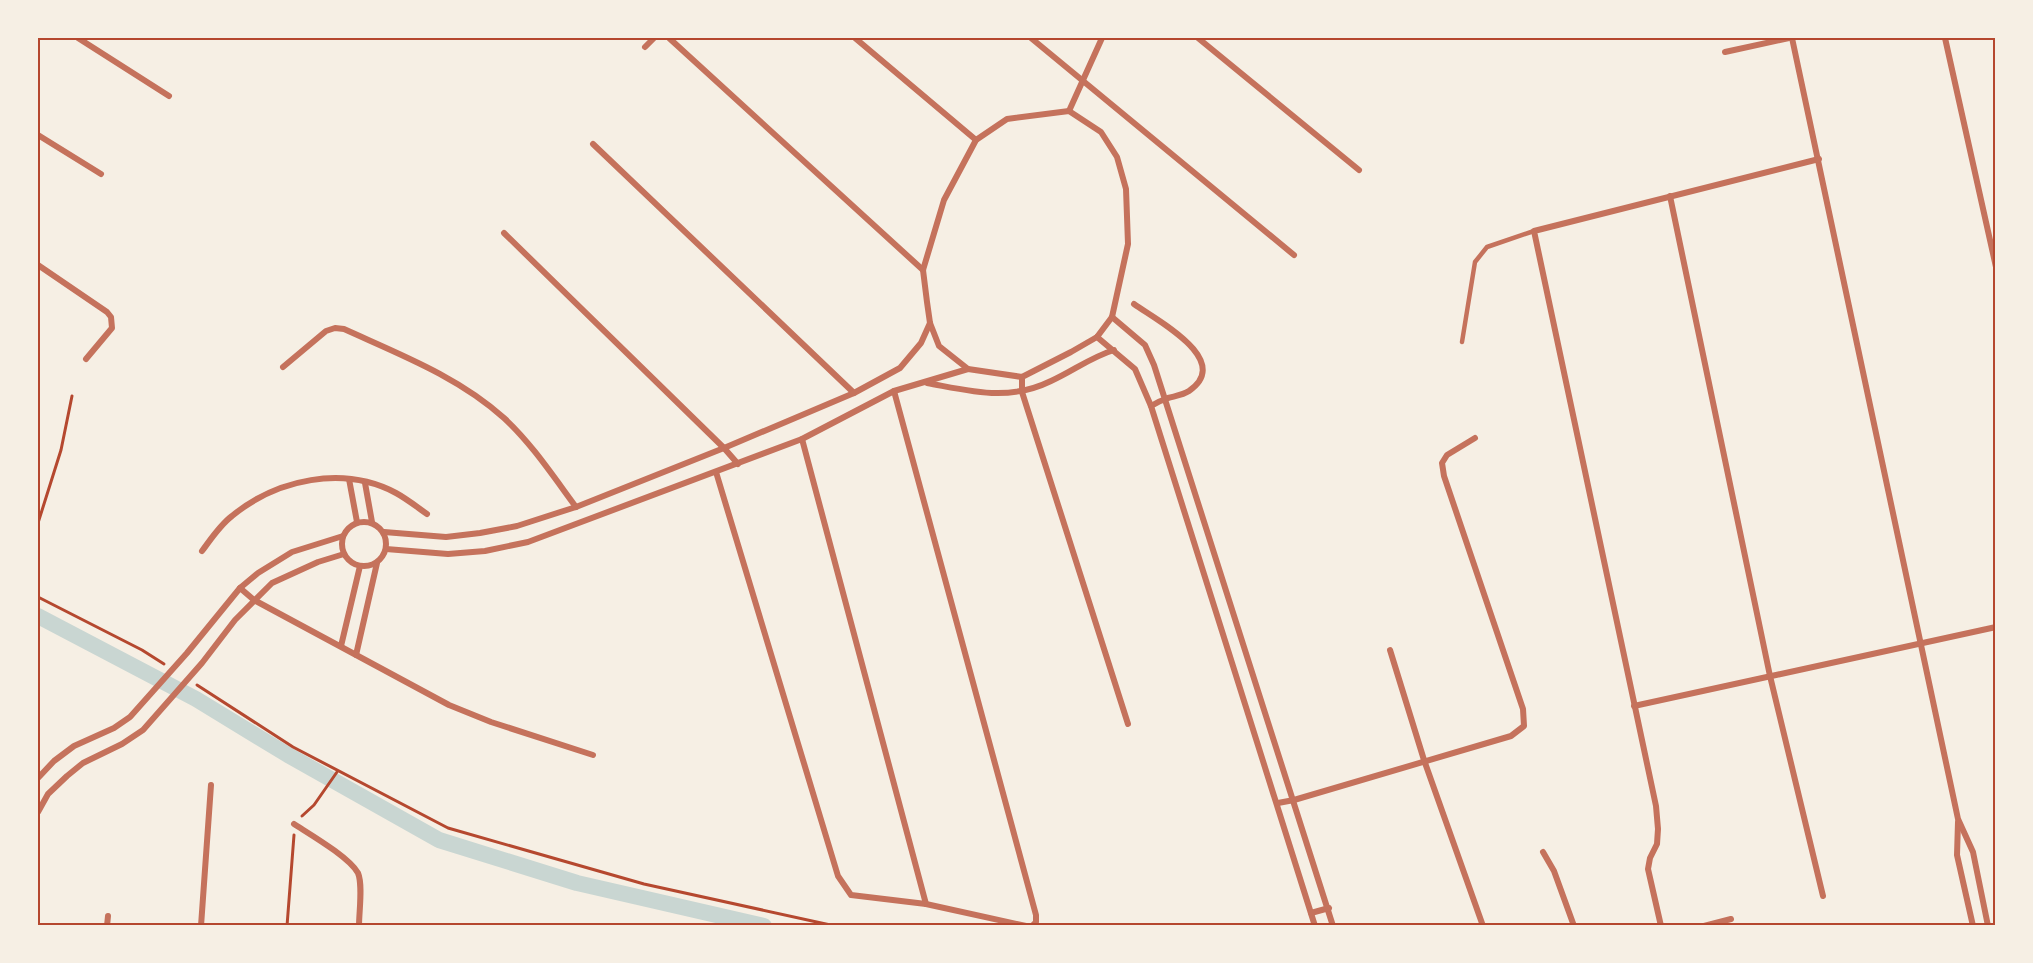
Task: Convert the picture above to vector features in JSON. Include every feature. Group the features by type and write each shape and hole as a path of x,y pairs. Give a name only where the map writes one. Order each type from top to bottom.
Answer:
{"street":[{"path":"78,38 169,96"},
{"path":"645,47 654,38"},
{"path":"669,38 923,270"},
{"path":"855,38 976,140"},
{"path":"1031,38 1294,255"},
{"path":"1069,111 1102,38"},
{"path":"1198,38 1359,170"},
{"path":"1725,52 1791,38 1819,159 1958,819 1972,852 1988,926"},
{"path":"1945,38 1995,267"},
{"path":"386,549 448,554 485,551 528,542 802,439 894,391 968,369 1022,376 1071,352 1097,336 1112,318 1128,244 1126,189 1116,158 1101,132 1069,111 1007,119 976,140 944,200 923,270 930,323 939,346 968,369"},
{"path":"38,135 101,174"},
{"path":"593,144 854,393"},
{"path":"1660,926 1648,869 1657,843 1657,818 1534,231 1819,159"},
{"path":"1670,196 1770,676 1823,896"},
{"path":"504,232 738,464"},
{"path":"38,265 111,317 112,328 86,359"},
{"path":"1134,304 1189,343 1201,357 1204,369 1199,382 1182,395 1165,399 1151,406"},
{"path":"1112,318 1145,345 1154,365 1333,926"},
{"path":"384,532 446,537 480,533 518,526 576,507 854,393 900,368 921,343 930,323"},
{"path":"283,366 327,331 335,328 402,355 462,386 503,417 532,447 576,507"},
{"path":"1097,336 1135,369 1151,406 1315,926"},
{"path":"927,382 1001,394 1022,392 1048,383 1096,356 1114,350"},
{"path":"1022,376 1022,392 1128,724"},
{"path":"894,391 1036,915 1036,922 1032,926"},
{"path":"1278,803 1511,736 1524,726 1523,710 1444,476 1442,463 1447,455 1475,438"},
{"path":"802,439 926,904"},
{"path":"716,472 838,876 851,895 926,904 1026,926"},
{"path":"202,551 230,517 257,499 278,487 312,479 349,479 365,483 396,493 427,514"},
{"path":"349,479 357,522"},
{"path":"365,483 372,522"},
{"path":"357,522 372,522 384,532 387,540 386,549 383,557 376,563 360,566 353,564 344,554 343,536 348,527 357,522"},
{"path":"38,778 54,761 74,746 114,728 130,717 187,653 240,588 258,573 292,552 343,536"},
{"path":"38,812 48,794 83,763 122,744 143,730 202,663 235,620 272,583 318,562 344,554"},
{"path":"356,655 376,563"},
{"path":"341,646 360,566"},
{"path":"240,588 254,600 449,705 491,722 593,754"},
{"path":"1634,706 1995,627"},
{"path":"1390,650 1424,760 1483,926"},
{"path":"201,926 211,785"},
{"path":"1958,819 1957,855 1973,926"},
{"path":"294,824 328,846 358,874 359,926"},
{"path":"1544,852 1574,926"},
{"path":"1311,913 1329,908"},
{"path":"107,926 108,916"},
{"path":"1704,926 1731,919"}],"lane":[{"path":"1462,342 1475,262 1487,247 1534,231"}],"path":[{"path":"38,523 61,450 72,396"},
{"path":"38,597 155,658"},
{"path":"191,681 292,747 448,828 644,884 835,926"},
{"path":"287,926 294,824 314,805 337,772"}],"waterway":[{"path":"38,616 196,699 288,755 439,840 577,883 764,926"}]}
